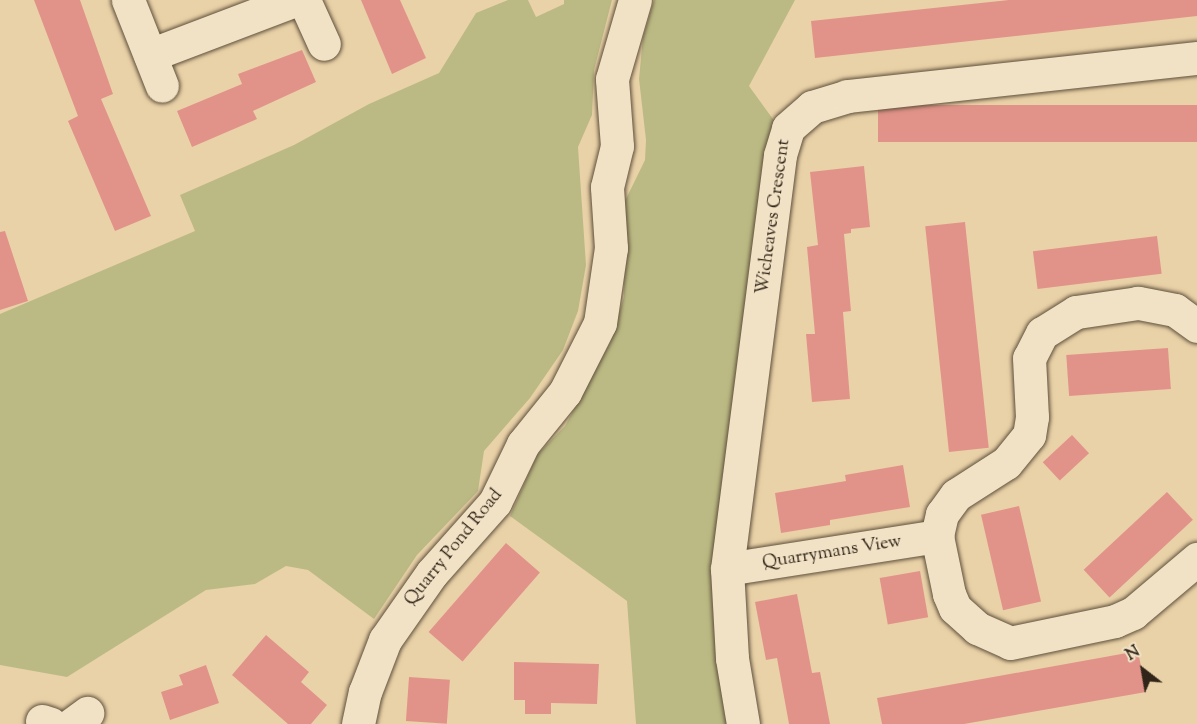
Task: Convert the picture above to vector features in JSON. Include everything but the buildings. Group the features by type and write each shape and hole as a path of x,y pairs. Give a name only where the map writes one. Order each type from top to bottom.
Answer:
{"street":[{"path":"128,0 162,86"},
{"path":"150,55 295,0"},
{"path":"304,0 324,44"},
{"name":"Quarry Pond Road","path":"358,724 365,692 385,640 432,573 495,502 527,437 565,392 600,323 611,248 607,187 617,146 612,79 635,0"},
{"name":"Wicheaves Crescent","path":"743,724 732,658 727,569 780,155 788,128 812,107 847,96 1197,58"},
{"path":"1197,326 1175,310 1138,303 1076,312 1042,333 1029,358 1032,417 1029,435 1006,464 956,495 942,513 938,536 949,594 956,608 977,628 1010,642 1115,621 1133,613 1197,559"},
{"name":"Quarrymans View","path":"727,569 938,536"}],"shaded area":[{"path":"508,0 528,0 536,17 564,4 564,0 612,0 594,70 592,115 578,147 586,265 578,311 563,350 530,398 484,451 478,491 417,555 374,619 308,570 286,566 255,584 206,590 67,677 0,665 0,314 195,231 180,195 294,145 369,104 439,73 476,13"},
{"path":"654,0 795,0 749,86 778,126 730,724 636,724 627,601 510,516 537,455 565,426 610,343 624,297 625,201 645,160 646,140 639,79 643,37"}]}
